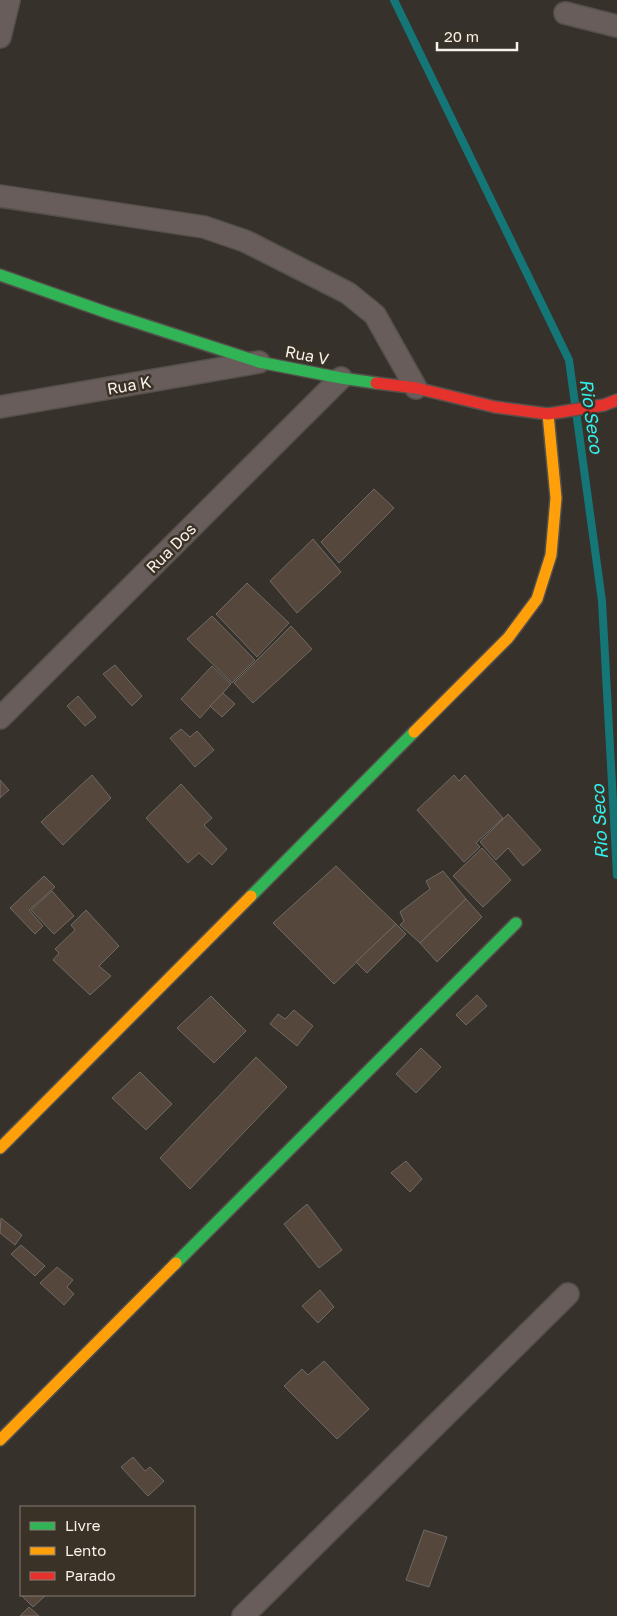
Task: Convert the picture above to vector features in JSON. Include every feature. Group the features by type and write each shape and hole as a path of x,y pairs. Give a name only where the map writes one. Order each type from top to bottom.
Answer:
{"street":[{"path":"0,36 9,0"},
{"path":"565,13 617,26"},
{"path":"0,196 204,227 245,241 348,292 363,304 375,315 416,388"},
{"name":"Rua V","path":"0,275 110,314 259,362 341,378 416,388 495,407 548,414 617,400"},
{"name":"Rua K","path":"0,407 259,362"},
{"name":"Rua Dos","path":"0,718 341,378"},
{"path":"0,1148 508,638 537,599 551,555 556,498 548,414"},
{"path":"0,696 27,690"},
{"path":"0,1440 516,923"},
{"path":"243,1616 568,1294"}],"building":[{"path":"374,489 394,508 339,563 321,542"},
{"path":"313,539 341,572 297,613 270,581"},
{"path":"247,583 289,623 257,657 216,614"},
{"path":"212,616 255,660 232,683 187,639"},
{"path":"291,626 312,649 253,703 234,683"},
{"path":"115,665 142,696 132,706 103,674"},
{"path":"212,666 231,684 200,718 181,699"},
{"path":"223,693 235,704 222,717 210,706"},
{"path":"78,696 96,717 85,726 67,706"},
{"path":"181,729 190,737 197,731 214,750 195,767 170,738"},
{"path":"92,775 111,798 63,845 41,822"},
{"path":"454,775 459,781 465,775 503,818 476,843 480,847 464,862 417,810"},
{"path":"0,780 9,790 0,798"},
{"path":"181,784 212,818 204,825 227,849 212,865 199,853 188,863 146,818"},
{"path":"508,814 541,850 523,866 508,848 496,860 480,842"},
{"path":"482,848 511,880 483,907 453,876"},
{"path":"336,866 396,924 334,984 273,923"},
{"path":"443,871 466,899 420,943 400,925 404,921 400,912 430,889 426,881"},
{"path":"44,876 55,887 29,910 43,926 35,934 10,908"},
{"path":"52,891 74,916 54,934 31,910"},
{"path":"466,899 482,917 437,962 420,943"},
{"path":"86,910 119,946 99,966 111,976 90,995 53,960 59,953 55,949 75,930 71,925"},
{"path":"396,924 406,934 367,973 356,962"},
{"path":"477,995 487,1006 466,1025 456,1015"},
{"path":"211,996 246,1031 214,1063 177,1028"},
{"path":"294,1010 313,1026 297,1046 270,1024 278,1014 285,1019"},
{"path":"421,1048 441,1067 416,1093 396,1074"},
{"path":"256,1057 287,1087 190,1189 160,1158"},
{"path":"140,1072 172,1104 146,1130 112,1098"},
{"path":"406,1161 422,1179 410,1192 391,1173"},
{"path":"307,1204 342,1250 319,1268 284,1224"},
{"path":"1,1218 22,1235 15,1245 0,1233"},
{"path":"21,1245 45,1266 35,1276 11,1254"},
{"path":"57,1267 73,1280 67,1287 74,1294 64,1305 40,1283"},
{"path":"320,1290 334,1307 318,1323 302,1306"},
{"path":"324,1361 369,1409 337,1439 284,1386 302,1369 308,1375"},
{"path":"133,1457 145,1471 150,1467 164,1481 148,1496 121,1467"},
{"path":"424,1530 447,1537 429,1587 406,1580"},
{"path":"22,1596 45,1596 33,1607"},
{"path":"29,1607 39,1616 20,1616"}],"waterway":[{"name":"Rio Seco","path":"394,0 569,360 602,601 617,875"}],"traffic: fast":[{"path":"0,275 111,314 259,362 376,383"},
{"path":"251,896 414,732"},
{"path":"176,1263 516,923"}],"traffic: slow":[{"path":"414,732 508,638 537,599 551,555 556,498 548,414"},
{"path":"0,1148 251,896"},
{"path":"0,1440 176,1263"}],"traffic: jam":[{"path":"376,383 416,388 495,407 548,414 604,405 617,400"}]}
